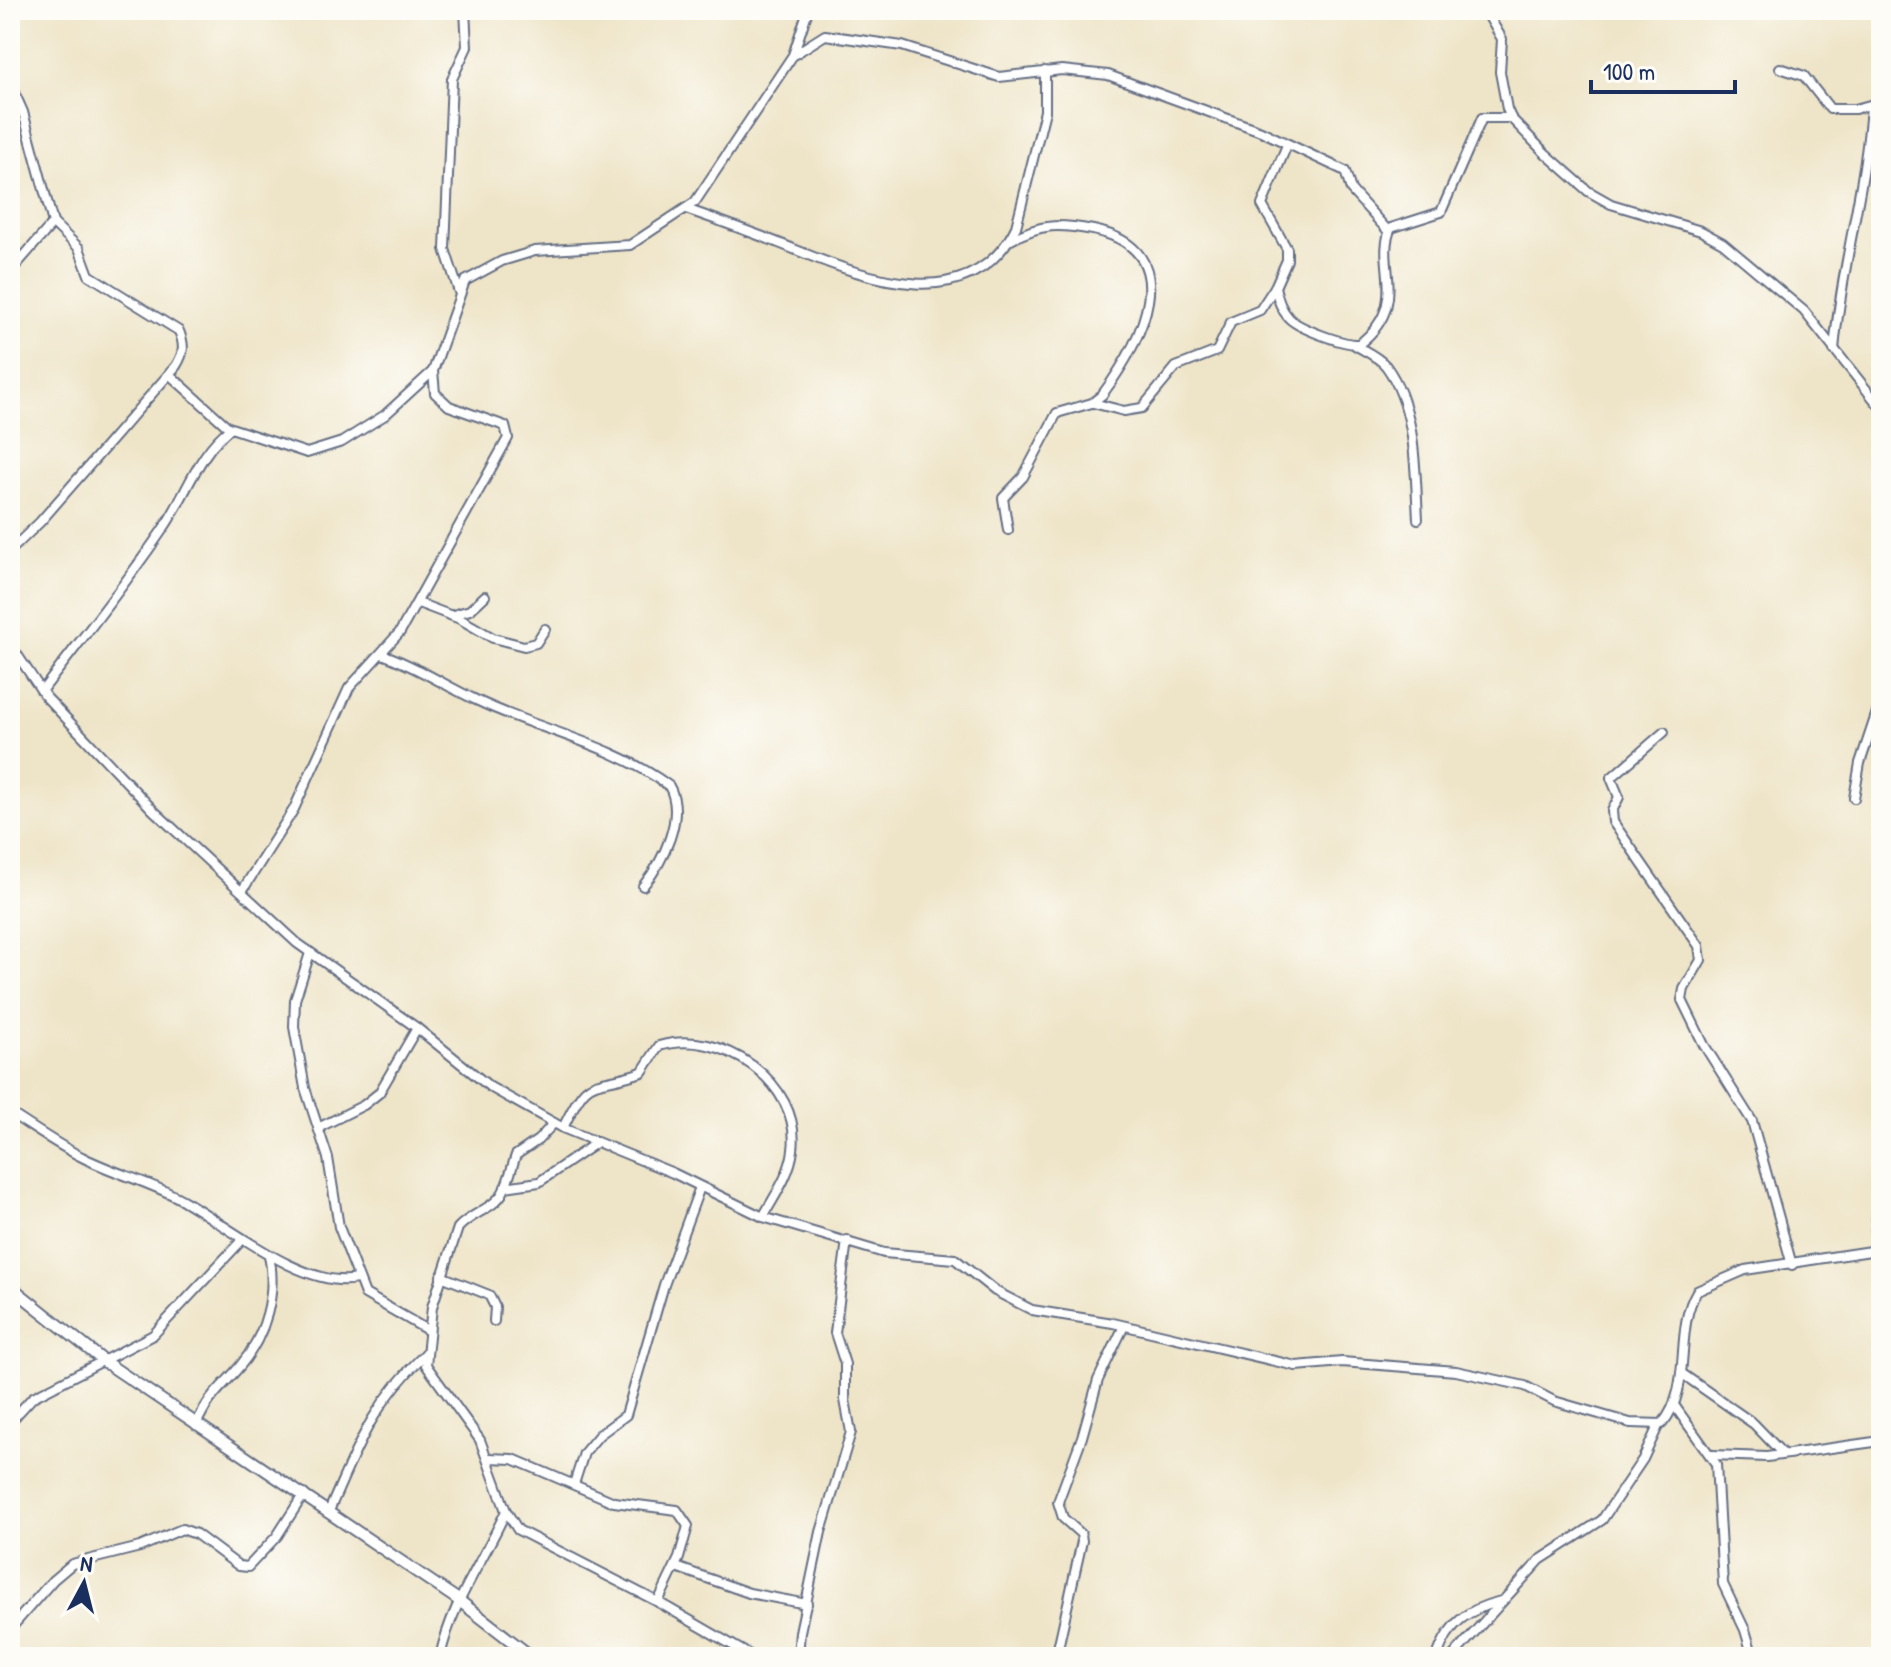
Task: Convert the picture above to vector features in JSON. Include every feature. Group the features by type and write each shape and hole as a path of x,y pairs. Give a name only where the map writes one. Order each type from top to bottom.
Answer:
{"street":[{"path":"242,891 294,809 349,688 382,654 418,603 509,436 499,423 442,402 435,393 433,371 455,312 459,292 445,249 452,79 467,47 465,10"},
{"path":"459,292 477,272 535,251 630,245 695,202 736,145 793,55 808,10"},
{"path":"1485,10 1502,39 1500,72 1511,118 1588,191 1638,215 1701,231 1723,243 1785,291 1881,408"},
{"path":"1495,25 1498,10"},
{"path":"793,55 825,35 902,46 999,77 1045,71 1108,75 1261,131 1345,171 1351,190 1389,232 1390,283 1386,308 1364,341 1354,345"},
{"path":"1780,68 1804,76 1830,109 1837,111 1876,103 1865,170 1848,241 1834,350"},
{"path":"686,209 799,251 828,266 920,285 942,284 973,274 1007,242 1016,227 1043,123 1045,71"},
{"path":"10,83 23,112 53,223 79,248 89,275 179,331 184,353 40,522 10,551"},
{"path":"1389,232 1396,225 1441,212 1482,118 1511,118"},
{"path":"1008,530 1003,498 1023,477 1057,413 1092,403 1124,411 1142,408 1176,367 1217,351 1231,322 1260,310 1287,260 1287,249 1262,209 1262,200 1287,145"},
{"path":"10,272 53,223"},
{"path":"1007,242 1040,225 1078,227 1119,239 1148,266 1149,301 1142,328 1111,382 1092,403"},
{"path":"1275,287 1291,321 1354,345 1385,365 1412,435 1418,519"},
{"path":"169,374 231,428 307,453 324,450 385,415 433,371"},
{"path":"42,691 100,620 162,531 187,493 208,450 231,428"},
{"path":"451,615 470,610 485,596"},
{"path":"418,603 451,615 493,638 524,646 536,643 545,629"},
{"path":"10,644 42,691 189,847 310,953 417,1028 490,1087 558,1126 763,1217 884,1253 955,1259 995,1291 1032,1310 1124,1326 1296,1366 1342,1362 1480,1376 1525,1386 1554,1401 1630,1423 1659,1424"},
{"path":"382,654 409,664 474,700 616,754 669,786 676,807 666,847 658,868 643,886"},
{"path":"1854,798 1860,763 1881,700"},
{"path":"1664,732 1611,778 1619,797 1612,811 1613,822 1699,946 1701,960 1684,989 1682,1000 1704,1045 1752,1121 1792,1265"},
{"path":"310,953 295,1000 294,1027 305,1088 320,1127 339,1227 365,1294 429,1331"},
{"path":"320,1127 364,1105 379,1093 417,1028"},
{"path":"753,1657 658,1602 518,1530 506,1511 489,1458 461,1409 431,1374 426,1353 441,1276 458,1228 465,1219 497,1199 505,1187 516,1155 558,1126 580,1093 588,1086 642,1072 659,1046 693,1042 729,1054 770,1078 786,1106 793,1129 790,1166 763,1217"},
{"path":"10,1113 82,1157 145,1181 188,1203 269,1255 330,1280 357,1279"},
{"path":"505,1187 539,1182 596,1143"},
{"path":"1881,1165 1875,1215 1881,1265"},
{"path":"574,1484 584,1453 599,1435 626,1415 664,1285 700,1187"},
{"path":"10,1422 33,1397 153,1335 243,1239"},
{"path":"798,1657 821,1532 851,1432 845,1400 845,1364 835,1333 847,1240"},
{"path":"1452,1657 1540,1560 1602,1520 1643,1459 1659,1424 1669,1416 1674,1405 1688,1315 1697,1291 1745,1270 1877,1250"},
{"path":"196,1425 215,1389 244,1362 270,1311 273,1272 269,1255"},
{"path":"441,1276 489,1295 495,1307 494,1321"},
{"path":"10,1286 105,1362 457,1599 532,1657"},
{"path":"1056,1657 1082,1541 1081,1534 1063,1518 1058,1502 1082,1437 1098,1380 1124,1326"},
{"path":"1881,1327 1881,1389"},
{"path":"329,1511 378,1405 396,1381 426,1353"},
{"path":"1681,1373 1754,1424 1782,1453"},
{"path":"1674,1405 1712,1455 1719,1477 1723,1584 1745,1630 1753,1657"},
{"path":"1712,1455 1744,1458 1881,1441"},
{"path":"489,1458 513,1459 629,1507 677,1510 688,1525 676,1567 658,1602"},
{"path":"10,1629 53,1580 72,1564 140,1547 182,1529 196,1534 239,1566 248,1567 277,1536 304,1494"},
{"path":"440,1657 457,1599 474,1574 506,1511"},
{"path":"676,1567 749,1593 807,1604"},
{"path":"1437,1657 1452,1627 1466,1613 1502,1601"},
{"path":"1879,1657 1881,1651"}]}
